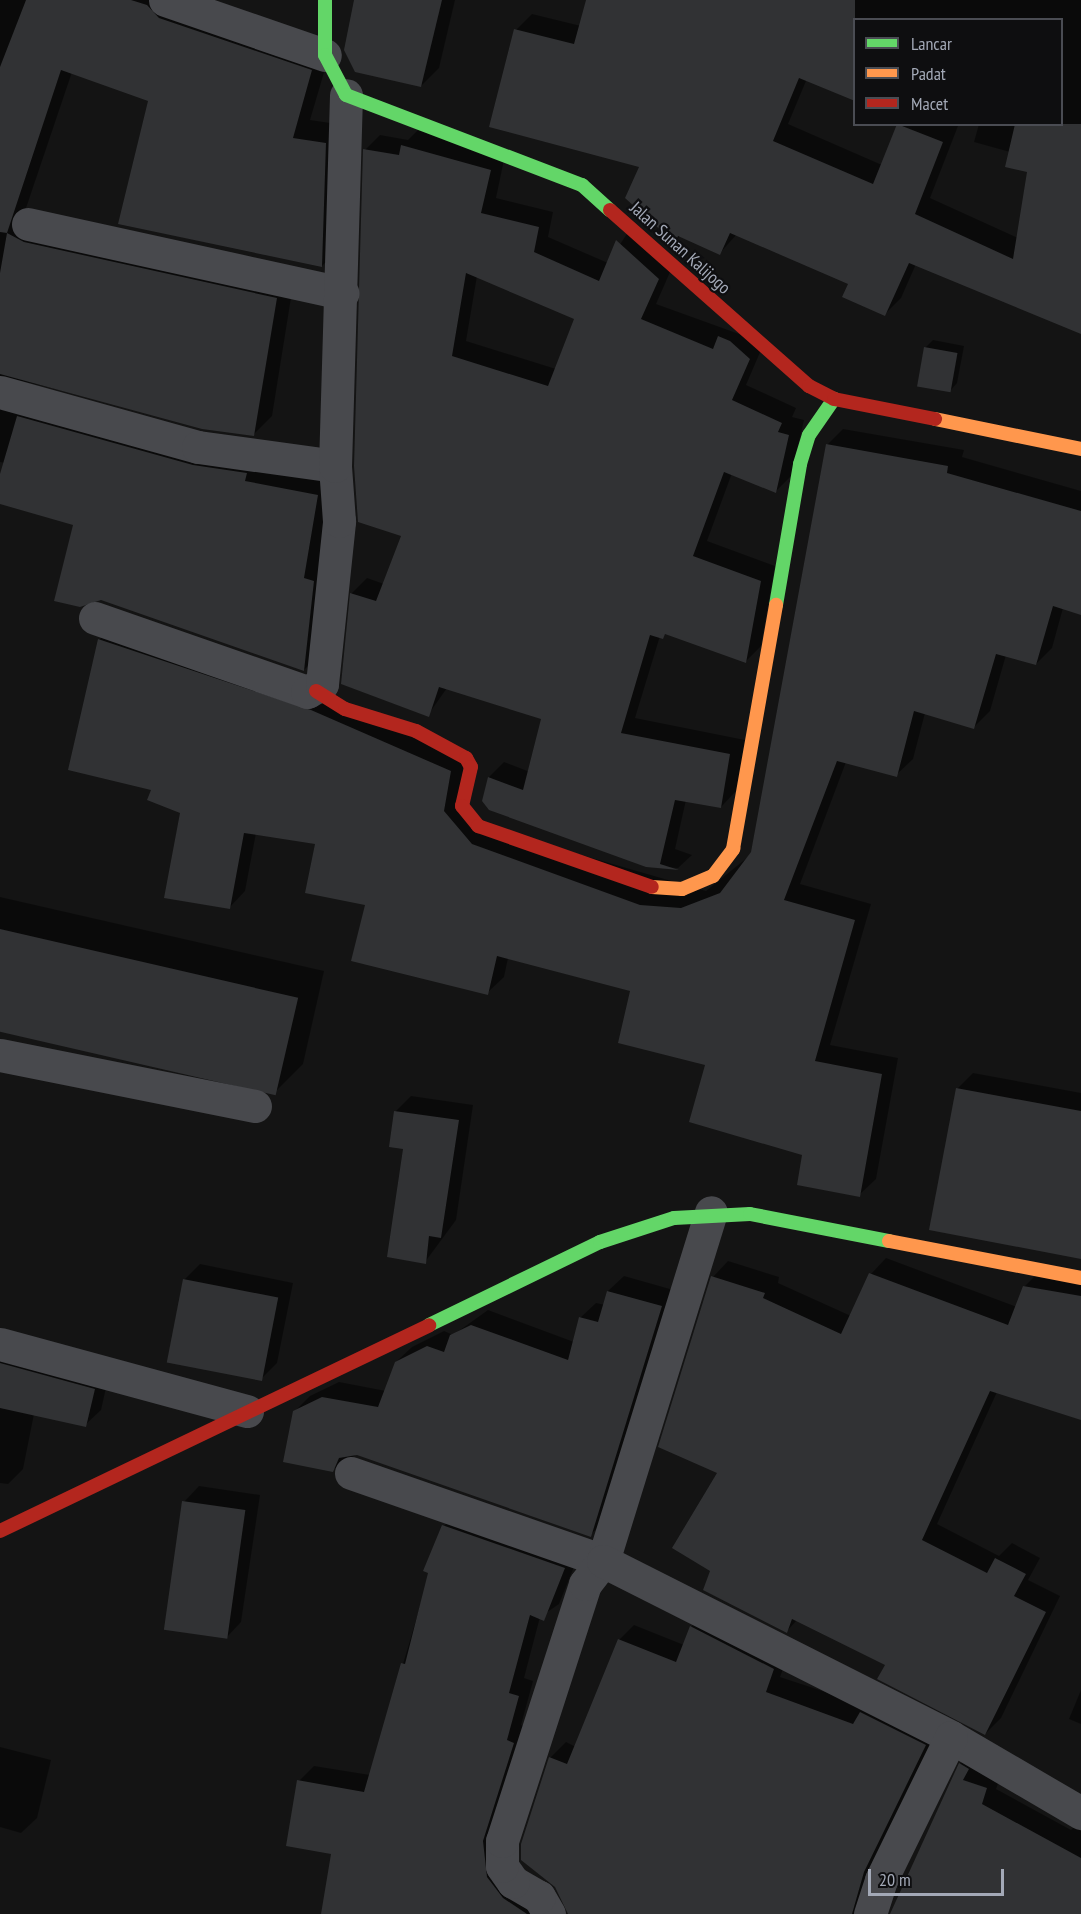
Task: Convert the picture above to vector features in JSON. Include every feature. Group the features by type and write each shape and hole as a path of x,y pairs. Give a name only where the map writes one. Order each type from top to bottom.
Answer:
{"street":[{"path":"165,0 325,55"},
{"path":"316,691 321,684 339,521 335,466 343,293 346,95 325,55 325,0"},
{"name":"Jalan Sunan Kalijogo","path":"346,95 582,185 809,387 834,399 1081,449"},
{"path":"28,224 343,293"},
{"path":"0,392 198,447 335,466"},
{"path":"95,618 316,691 345,709 416,731 466,758 471,767 462,806 478,826 642,886 682,889 713,876 733,849 800,464 809,435 834,399"},
{"path":"0,1055 255,1106"},
{"path":"2,1529 600,1242 711,1212 750,1214 1081,1278"},
{"path":"549,1914 539,1897 513,1882 502,1866 502,1841 585,1584 603,1561 711,1212"},
{"path":"0,1344 247,1411"},
{"path":"351,1473 603,1561 951,1737 1081,1813"},
{"path":"870,1914 881,1880 951,1737"}],"building":[{"path":"26,0 131,0 147,5 159,18 312,70 293,138 326,143 322,267 118,224 148,101 61,70 7,233 0,232 0,67"},
{"path":"354,0 442,0 421,87 355,72 344,50"},
{"path":"586,0 855,0 853,100 799,78 773,141 873,184 896,126 902,126 943,142 915,214 1013,259 1027,172 1005,167 1015,126 1081,124 1081,334 909,263 885,316 842,297 848,284 730,233 720,255 678,236 675,243 625,198 639,167 489,127 514,29 574,44"},
{"path":"401,145 491,170 481,213 539,227 534,252 599,281 616,240 659,279 641,319 713,349 718,336 730,341 750,359 732,400 782,423 778,432 789,435 776,493 724,472 693,556 761,581 746,663 665,634 663,639 650,635 621,733 730,754 721,808 675,800 660,864 679,870 646,867 489,810 482,801 488,777 523,790 541,719 439,687 429,717 341,684 350,593 376,601 401,536 358,522 354,466 363,149 399,155","holes":["466,273 574,319 548,386 452,356"]},
{"path":"7,233 24,242 277,298 254,436 202,429 0,374 0,273"},
{"path":"924,347 957,353 951,392 917,386"},
{"path":"17,416 193,465 247,473 245,481 318,495 304,578 314,581 304,671 101,600 80,607 54,601 73,525 0,504 0,474"},
{"path":"826,444 948,466 947,473 1081,511 1081,615 1053,606 1036,665 996,654 974,729 914,711 897,777 837,761 784,900 855,920 815,1061 882,1074 860,1197 797,1185 802,1155 689,1122 705,1065 618,1043 630,991 497,956 488,995 351,961 365,905 305,893 315,844 244,833 230,909 164,898 180,813 147,800 151,790 68,770 98,639 311,710 451,771 444,811 472,844 640,905 681,908 720,893 751,852"},
{"path":"0,929 298,998 276,1095 0,1032"},
{"path":"956,1088 1081,1111 1081,1259 929,1230"},
{"path":"394,1111 459,1120 441,1238 429,1236 426,1264 387,1257 403,1149 389,1147"},
{"path":"869,1273 1008,1325 1023,1286 1081,1296 1081,1420 990,1391 922,1540 987,1573 995,1558 1026,1574 1014,1596 1046,1612 985,1735 877,1679 885,1665 792,1619 787,1633 703,1590 710,1571 672,1548 717,1473 658,1447 711,1276 765,1293 763,1298 841,1334"},
{"path":"183,1279 278,1298 262,1381 167,1362"},
{"path":"607,1291 662,1306 591,1537 357,1455 339,1458 333,1472 283,1462 293,1411 322,1397 378,1407 395,1362 427,1346 444,1352 450,1335 471,1325 568,1360 579,1317 598,1322"},
{"path":"0,1363 95,1389 86,1427 0,1408"},
{"path":"182,1501 245,1510 227,1639 164,1630"},
{"path":"442,1525 565,1568 544,1621 530,1615 509,1693 519,1696 507,1740 514,1743 483,1841 487,1877 503,1898 527,1914 321,1914 331,1854 286,1846 297,1780 364,1792 401,1663 405,1664 428,1573 423,1571"},
{"path":"690,1626 774,1669 766,1692 853,1724 860,1712 926,1745 864,1872 852,1914 568,1914 555,1887 521,1860 521,1844 549,1757 567,1764 618,1639 676,1662"},
{"path":"959,1763 969,1769 963,1780 987,1788 982,1804 1081,1858 1081,1914 890,1914"}],"traffic: fast":[{"path":"325,0 325,55 346,95 582,185 610,210"},
{"path":"776,605 800,464 809,435 834,399"},
{"path":"429,1325 600,1242 674,1218 750,1214 889,1241"}],"traffic: slow":[{"path":"935,419 1081,449"},
{"path":"652,887 682,889 713,876 733,849 776,605"},
{"path":"889,1241 1081,1278"}],"traffic: jam":[{"path":"610,210 809,386 834,399 935,419"},
{"path":"316,691 345,709 416,731 466,758 471,767 462,806 478,826 652,887"},
{"path":"0,1531 429,1325"}]}
